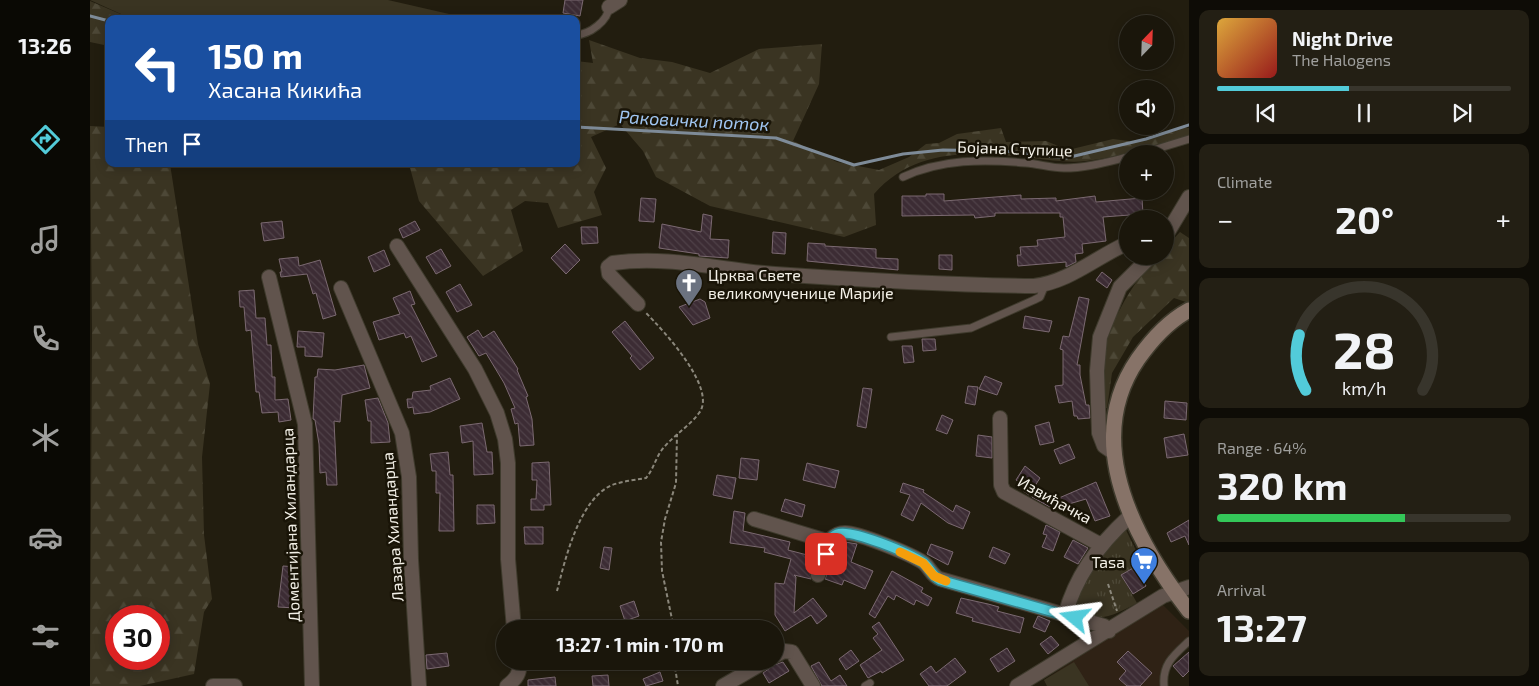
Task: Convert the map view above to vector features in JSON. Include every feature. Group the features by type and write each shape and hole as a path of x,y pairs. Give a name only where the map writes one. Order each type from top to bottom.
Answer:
{"main road":[{"path":"1189,310 1174,318 1159,332 1133,367 1117,406 1113,430 1118,478 1130,517 1174,591 1189,612"}],"street":[{"path":"1174,222 1189,197"},
{"path":"397,246 475,369 498,413 505,439 508,463 508,559 513,620"},
{"path":"638,304 609,274 608,268 612,263 642,260 683,262 773,274 898,284 1045,285 1066,278 1119,248"},
{"path":"1114,453 1104,446 1099,433 1097,371 1100,337 1120,287 1142,265"},
{"name":"Доментијана Хиландарца","path":"269,277 305,424 312,686"},
{"name":"Лазара Хиландарца","path":"341,288 402,433 409,477 411,560 419,686"},
{"name":"Извиђачка","path":"1000,418 1001,485 1004,492 1101,545"},
{"path":"1065,614 1082,572 1101,545 1130,517"},
{"path":"754,519 830,542"},
{"path":"818,575 834,535 846,533 872,540 923,563 940,580 1065,614 1104,626 1109,631"},
{"path":"1018,686 1036,682 1121,623 1174,591 1189,587"},
{"path":"784,652 787,650 792,652 813,686"},
{"path":"507,686 516,679 519,670"},
{"path":"723,686 751,670"},
{"path":"213,686 235,686"}],"lane":[{"path":"580,34 584,34 604,20 615,4"},
{"path":"1169,145 1189,139"},
{"name":"Бојана Ступице","path":"903,178 934,165 965,162 1023,163 1062,168 1119,159"},
{"path":"891,337 971,328 1040,297 1045,285"},
{"path":"1164,686 1164,668 1170,659 1189,641"}],"path":[{"path":"557,591 569,545 585,512 602,492 611,485 646,478 661,452 699,413 704,403 702,389 686,358 638,304"},
{"path":"672,620 662,572 661,542 665,519 676,483 677,434"},
{"path":"1108,584 1121,623"},
{"path":"675,670 678,686"}],"shaded area":[{"path":"1161,603 1189,631 1189,641 1170,659 1164,686 1047,686 1044,680"}],"green space":[{"path":"90,0 388,0 454,15 123,15"},
{"path":"90,1 123,15 105,15 105,45 90,42"},
{"path":"589,40 640,58 672,62 710,73 759,49 822,44 819,84 793,141 837,162 879,170 909,157 926,144 939,143 957,134 1001,128 1006,142 1046,141 1068,150 1113,139 1135,142 1156,135 1174,135 1174,129 1181,127 1189,128 1189,135 1157,145 1119,145 1119,155 1080,162 990,154 948,156 928,160 909,167 891,178 874,194 876,225 844,237 710,206 656,177 643,151 620,124 591,137 606,168 594,192 602,215 558,228 548,203 525,201 511,210 523,251 483,276 419,201 410,167 580,167 580,61 593,63"},
{"path":"90,126 105,127 105,167 170,167 198,344 210,384 202,457 204,535 212,599 204,612 194,674 140,686 90,686 92,330"},
{"path":"1180,232 1189,238 1189,303 1174,298 1133,337 1112,373 1107,408 1103,408 1102,369 1104,354 1113,323 1120,308 1150,265 1174,265 1174,238"},
{"path":"1125,528 1142,563 1121,575 1137,603 1107,616 1092,617 1084,614 1077,608 1080,586 1093,564"},
{"path":"1074,662 1089,686 1047,686 1044,680"}],"building":[{"path":"565,0 583,0 580,16 563,13"},
{"path":"926,194 944,194 944,201 1021,195 1021,199 1056,198 1056,201 1095,196 1096,202 1142,200 1143,210 1119,210 1119,216 1103,217 1106,241 1082,244 1083,253 1075,254 1076,262 1066,267 1066,262 1018,266 1017,255 1021,255 1020,247 1038,246 1037,240 1065,237 1063,217 1060,217 1060,213 995,213 995,216 975,218 974,215 902,216 902,196 926,196"},
{"path":"641,198 656,199 654,222 639,221"},
{"path":"703,214 712,216 710,239 729,240 728,258 699,256 699,254 659,248 662,224 701,232"},
{"path":"282,221 284,238 264,241 261,223"},
{"path":"415,221 420,230 403,238 399,229"},
{"path":"581,227 597,227 598,243 582,244"},
{"path":"773,232 786,233 785,254 772,253"},
{"path":"808,243 876,249 876,258 898,259 898,270 807,261"},
{"path":"565,244 580,260 566,274 551,258"},
{"path":"441,249 451,266 436,274 426,257"},
{"path":"384,250 390,265 374,272 368,257"},
{"path":"939,255 952,255 952,270 939,269"},
{"path":"298,257 299,266 320,260 336,315 323,319 316,293 313,294 307,274 281,277 280,272 282,272 279,259"},
{"path":"1102,272 1112,280 1107,288 1096,280"},
{"path":"460,284 472,305 457,312 446,292"},
{"path":"254,290 256,318 265,318 267,345 271,345 272,377 275,377 275,400 288,399 291,420 279,422 278,412 262,413 259,392 256,392 251,330 246,331 244,307 240,307 239,291"},
{"path":"410,291 415,304 411,305 437,356 422,362 411,336 406,338 404,333 379,340 373,322 400,314 393,298"},
{"path":"1079,297 1089,299 1077,365 1080,365 1080,375 1086,405 1089,405 1090,418 1078,419 1077,416 1074,416 1072,401 1059,403 1055,386 1063,385 1063,350 1060,349 1063,336 1069,337"},
{"name":"Црква Свете великомученице Марије","path":"700,299 705,302 710,318 693,325 679,307"},
{"path":"1025,316 1052,321 1049,332 1023,328"},
{"path":"625,321 654,358 640,370 630,358 632,356 612,332"},
{"path":"478,330 483,338 494,331 518,369 528,396 526,397 532,419 534,445 520,446 518,423 515,424 511,409 515,408 504,383 486,353 479,356 467,337"},
{"path":"298,331 324,333 322,357 305,356 305,347 297,347"},
{"path":"922,339 935,339 936,350 923,351"},
{"path":"902,346 912,346 914,362 904,363"},
{"path":"364,365 370,388 342,395 340,422 334,421 337,485 327,485 326,472 320,473 319,444 315,420 313,419 315,377 317,377 318,369 335,370"},
{"path":"985,376 1002,383 997,395 979,389"},
{"path":"450,378 460,399 430,412 414,414 413,407 408,408 407,399 412,399 413,392 431,390 430,386"},
{"path":"968,386 978,387 975,405 965,403"},
{"path":"863,388 872,389 866,428 857,426"},
{"path":"378,398 388,423 390,442 371,443 371,421 368,421 365,400"},
{"path":"1165,401 1187,403 1186,420 1164,418"},
{"path":"942,415 953,420 947,434 936,430"},
{"path":"1049,422 1054,442 1040,445 1035,426"},
{"path":"482,423 487,452 492,452 493,474 474,475 473,441 462,443 460,426"},
{"path":"1184,434 1188,455 1167,458 1164,438"},
{"path":"978,435 992,437 992,458 976,456"},
{"path":"1069,444 1075,458 1060,464 1054,450"},
{"path":"448,452 450,475 453,475 454,531 439,531 440,493 436,493 436,471 432,471 430,454"},
{"path":"741,458 759,460 757,480 739,478"},
{"path":"549,462 551,505 544,505 544,510 531,510 531,499 536,499 537,480 532,480 532,463"},
{"path":"807,463 839,471 835,488 803,480"},
{"path":"1025,466 1040,478 1029,495 1022,490 1025,486 1016,480"},
{"path":"717,475 736,478 732,499 713,495"},
{"path":"1096,482 1110,516 1095,521 1086,499 1062,506 1059,498"},
{"path":"903,483 924,490 923,492 953,512 956,505 970,512 963,529 948,523 921,503 913,521 901,515 910,495 900,492"},
{"path":"1035,491 1054,501 1050,507 1032,497"},
{"path":"785,499 805,505 802,517 781,511"},
{"path":"477,505 494,505 495,523 477,524"},
{"path":"734,511 745,513 743,531 790,542 788,550 815,557 810,572 811,579 794,575 796,577 794,613 813,598 827,616 817,624 811,615 785,631 784,620 778,620 775,615 775,583 784,584 791,559 764,552 765,548 730,543"},
{"path":"1189,520 1189,545 1185,536 1171,542 1167,533"},
{"path":"1046,525 1060,532 1053,551 1042,547 1047,535 1043,534"},
{"path":"524,527 543,527 543,544 525,544"},
{"path":"1073,540 1088,548 1078,564 1064,557"},
{"path":"845,542 857,544 851,562 873,571 865,589 844,580 842,585 825,579 839,544"},
{"path":"931,544 953,552 948,565 927,554"},
{"path":"604,547 612,548 609,570 600,568"},
{"path":"993,547 1010,554 1005,564 989,557"},
{"path":"283,566 298,567 296,608 278,607"},
{"path":"1135,567 1146,586 1133,594 1121,575"},
{"path":"892,571 923,588 921,592 932,598 928,606 916,600 914,605 896,595 894,600 888,596 875,618 869,614"},
{"path":"961,598 999,607 997,611 1024,618 1020,633 972,621 973,618 956,613"},
{"path":"634,601 639,616 625,620 620,606"},
{"path":"1038,616 1050,621 1045,632 1033,627"},
{"path":"879,622 904,660 882,673 881,671 868,678 860,665 882,650 873,638 878,634 872,627"},
{"path":"1051,636 1059,645 1048,654 1040,644"},
{"path":"1007,648 1015,661 998,672 990,659"},
{"path":"851,650 859,661 846,670 839,659"},
{"path":"1128,651 1152,673 1140,686 1127,686 1119,679 1126,671 1117,662"},
{"path":"1189,652 1189,671 1183,677 1173,666"},
{"path":"447,653 449,666 427,669 426,655"},
{"path":"955,658 966,672 947,686 929,686 920,674 931,666 936,673"},
{"path":"819,662 831,681 840,675 847,686 822,686 811,666"},
{"path":"784,664 789,671 769,683 763,673 767,670 784,670"},
{"path":"660,672 663,681 646,686 643,679"},
{"path":"608,675 609,686 593,686 592,676"},
{"path":"555,677 556,686 528,686 528,680"}],"waterway":[{"name":"Раковички поток","path":"90,16 105,20"},
{"name":"Раковички поток","path":"580,127 776,138 854,165 903,154 943,150 1005,151 1066,158 1146,139 1189,125"}],"slow traffic":[{"path":"900,552 923,563 934,576 946,581"}],"place":[{"name":"Црква Свете великомученице Марије","path":"689,307"},
{"name":"Tasa","path":"1144,585"}],"route":[{"path":"826,554 834,535 846,533 872,540 914,558 926,565 930,572 940,580 1075,618"}]}
